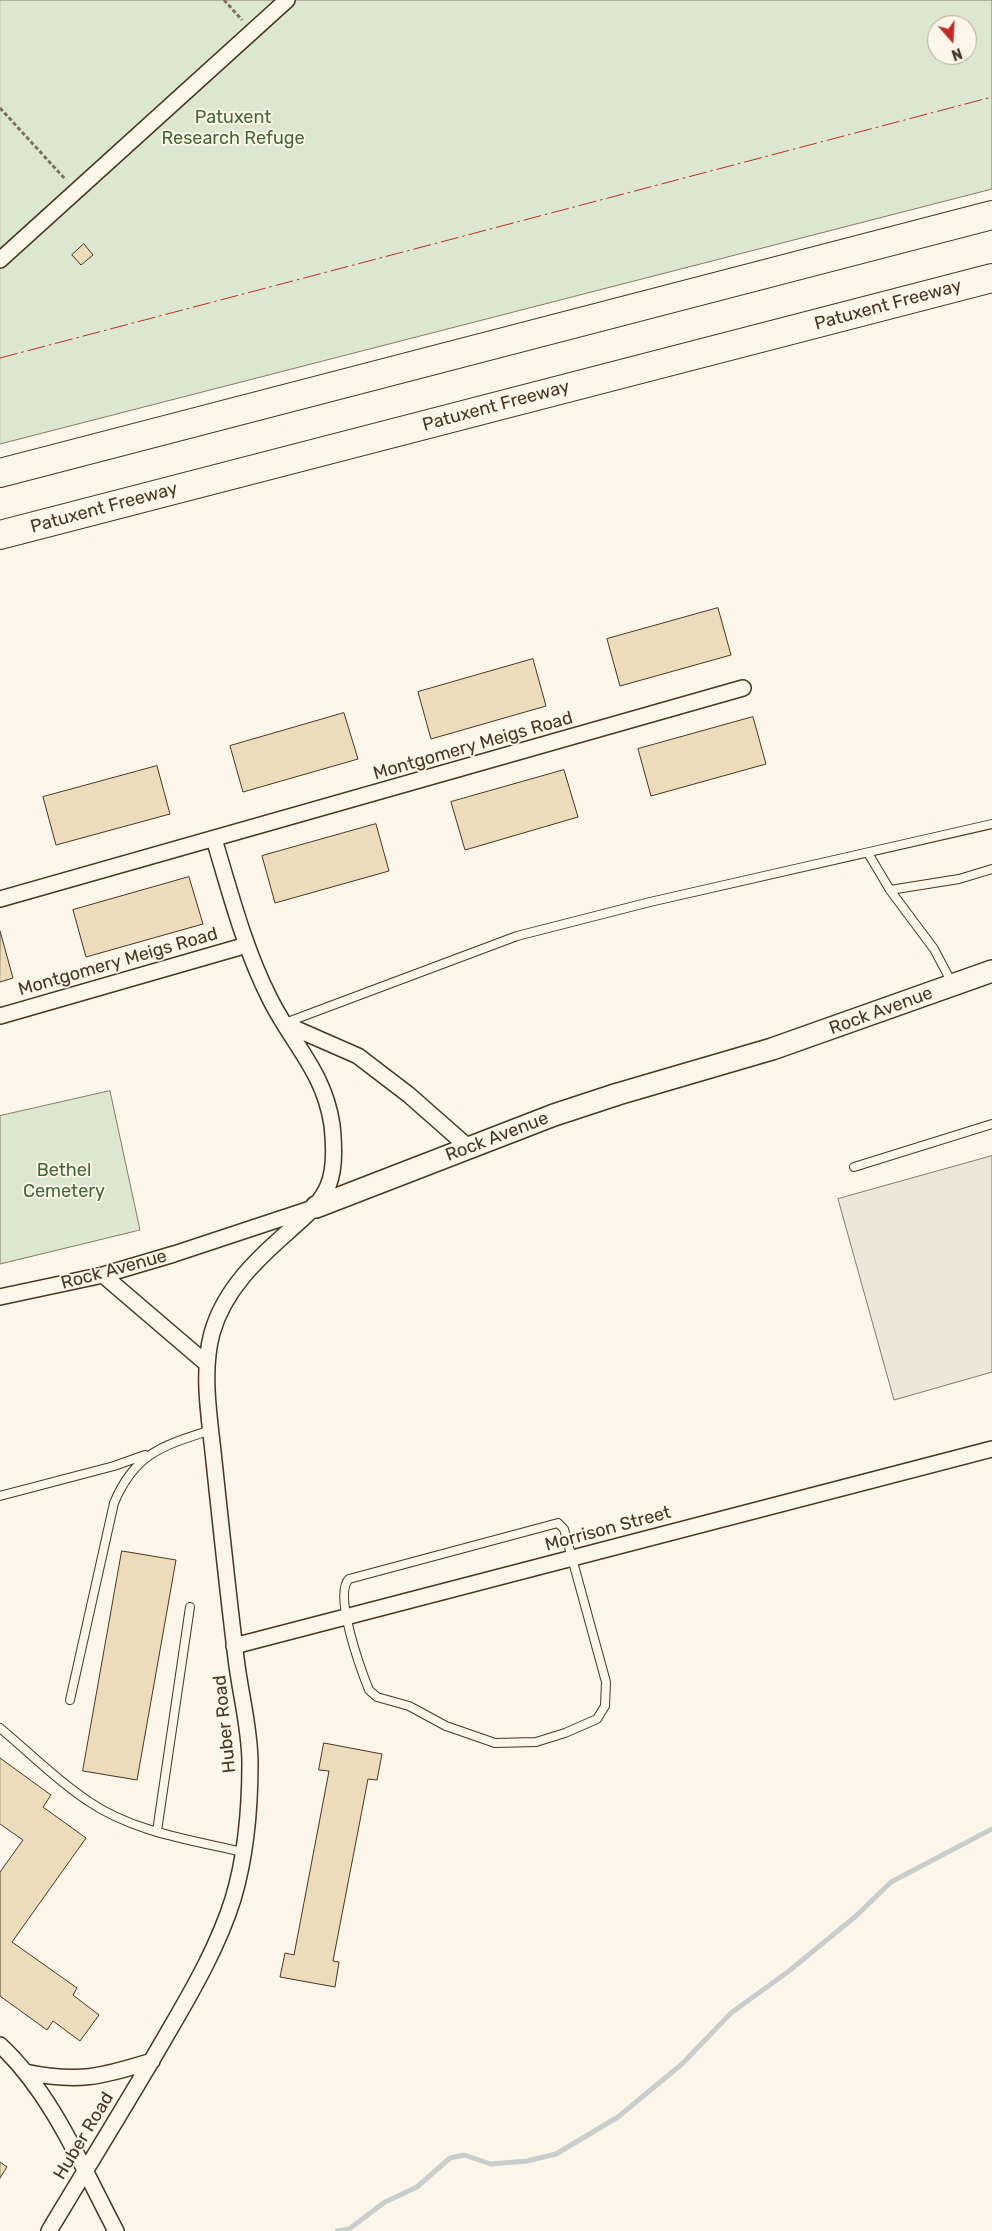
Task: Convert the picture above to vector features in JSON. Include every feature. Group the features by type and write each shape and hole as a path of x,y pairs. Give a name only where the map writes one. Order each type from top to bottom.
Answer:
{"highway":[{"path":"0,473 992,216"},
{"name":"Patuxent Freeway","path":"0,535 992,278"}],"street":[{"path":"0,260 287,0"},
{"name":"Montgomery Meigs Road","path":"0,899 743,688"},
{"name":"Montgomery Meigs Road","path":"214,839 247,945 269,998 283,1023 309,1060 324,1091 332,1127 332,1157 330,1183 316,1207"},
{"name":"Montgomery Meigs Road","path":"0,1016 247,945"},
{"name":"Rock Avenue","path":"0,1298 103,1275 174,1254 316,1207 468,1147 618,1094 780,1047 992,971"},
{"path":"283,1023 358,1056 410,1096 468,1147"},
{"name":"Huber Road","path":"49,2231 152,2061 195,1984 232,1902 243,1852 249,1801 250,1761 234,1646 211,1430 207,1364 212,1333 232,1290 261,1255 316,1207"},
{"path":"103,1275 207,1364"},
{"name":"Morrison Street","path":"234,1646 992,1450"},
{"path":"0,2045 16,2060 46,2101 116,2231"},
{"name":"Huber Road","path":"25,2072 55,2078 87,2079 152,2061"}],"lane":[{"path":"283,1023 517,936 650,902 992,824"},
{"path":"868,853 890,890 934,949 953,985"},
{"path":"890,890 958,879 992,870"},
{"path":"854,1167 992,1124"},
{"path":"2,1494 114,1466 151,1453 179,1440 211,1430"},
{"path":"70,1700 114,1503 123,1483 138,1464 151,1453"},
{"path":"558,1523 564,1529 606,1682 605,1706 597,1719 565,1733 536,1742 495,1743 446,1726 408,1706 377,1697 369,1690 365,1680 346,1617 343,1591 345,1583 349,1579 472,1544 558,1523"},
{"path":"158,1831 190,1607"},
{"path":"0,1728 88,1802 130,1823 243,1852"}],"path":[{"path":"224,0 252,32"},
{"path":"0,108 76,191"}],"green space":[{"name":"Patuxent Research Refuge","path":"0,0 992,0 992,189 0,444"},
{"name":"Bethel Cemetery","path":"110,1091 140,1230 0,1264 0,1116"}],"shaded area":[{"path":"992,1156 992,1372 894,1400 838,1199"}],"building":[{"path":"84,244 93,255 81,265 72,255"},
{"path":"718,608 731,655 620,686 607,639"},
{"path":"533,659 546,706 431,739 418,692"},
{"path":"344,713 358,759 243,792 230,746"},
{"path":"753,717 766,764 651,796 638,749"},
{"path":"157,766 170,814 56,845 43,797"},
{"path":"564,770 578,817 465,850 451,802"},
{"path":"376,824 389,871 275,903 262,856"},
{"path":"189,877 203,924 86,957 73,910"},
{"path":"0,931 13,978 0,982"},
{"path":"122,1551 176,1560 137,1780 83,1771"},
{"path":"324,1743 382,1754 377,1780 368,1779 333,1961 339,1962 335,1987 280,1977 285,1953 294,1955 329,1771 319,1770"},
{"path":"0,1758 51,1795 43,1807 86,1838 12,1942 77,1988 73,1995 99,2015 80,2041 53,2021 47,2030 0,1996 0,1872 23,1840 0,1824"},
{"path":"0,2162 7,2167 0,2178"}],"waterway":[{"path":"337,2231 349,2229 385,2202 417,2187 450,2158 464,2155 491,2164 527,2161 556,2154 618,2117 682,2064 731,2013 789,1971 856,1916 891,1882 992,1829"}],"power":[{"path":"0,358 992,97"}]}
